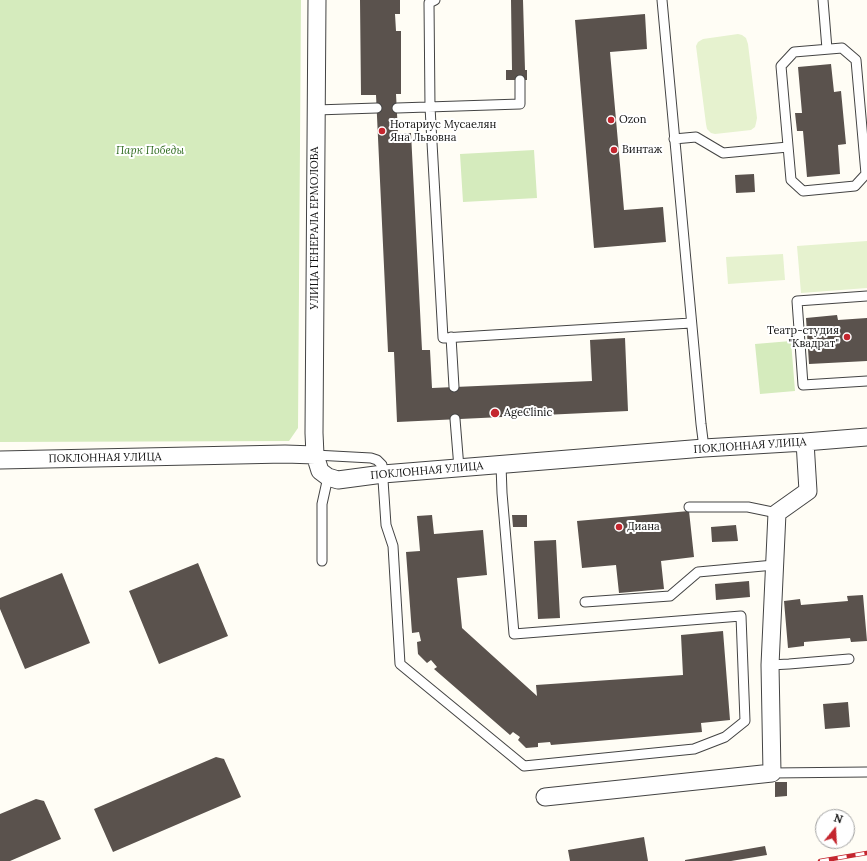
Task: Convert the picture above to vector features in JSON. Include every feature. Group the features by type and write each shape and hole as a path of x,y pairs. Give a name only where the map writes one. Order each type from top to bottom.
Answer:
{"street":[{"name":"УЛИЦА ГЕНЕРАЛА ЕРМОЛОВА","path":"314,455 317,0"},
{"name":"ПОКЛОННАЯ УЛИЦА","path":"328,477 338,480 383,474 704,448 867,437"},
{"path":"545,797 772,773 770,665 774,565 778,513 808,491 805,442"},
{"name":"ПОКЛОННАЯ УЛИЦА","path":"0,460 285,454 314,455"},
{"path":"314,455 320,471 328,477"}],"lane":[{"path":"435,0 429,3 430,107 443,338 691,323"},
{"path":"662,0 691,323 704,448"},
{"path":"823,0 827,49"},
{"path":"842,48 856,60 866,174 855,186 803,191 791,180 781,66 794,52 827,49 842,48"},
{"path":"397,108 520,104 520,80"},
{"path":"316,110 376,108"},
{"path":"674,139 696,137 723,153 788,147"},
{"path":"867,296 797,301 803,385 867,381"},
{"path":"451,337 454,387"},
{"path":"455,419 459,468"},
{"path":"314,455 371,458 377,460 382,465 386,525 393,546 400,664 524,766 694,749 725,738 745,721 741,616 514,634 501,465"},
{"path":"322,561 322,504 328,477"},
{"path":"689,507 748,506 778,513"},
{"path":"585,602 670,596 698,572 774,565"},
{"path":"770,665 850,659"},
{"path":"772,773 867,772"}],"green space":[{"name":"Парк Победы","path":"0,0 301,0 298,428 289,441 0,442"},
{"path":"738,34 746,38 748,44 757,118 755,127 751,130 715,134 711,133 707,129 706,124 696,46 698,42 703,39"},
{"path":"534,150 537,198 463,202 460,154"},
{"path":"867,241 867,288 801,293 797,246"},
{"path":"783,254 785,280 728,284 726,257"},
{"path":"791,341 795,391 760,394 755,344"}],"building":[{"path":"360,0 400,0 400,14 395,14 396,31 401,31 401,94 396,94 398,133 411,133 422,350 430,350 432,388 592,381 590,340 625,338 628,411 397,422 394,352 388,352 376,95 361,95"},
{"path":"511,0 523,0 525,70 527,70 527,80 506,80 506,70 512,70"},
{"path":"645,14 647,49 610,52 624,210 663,207 666,242 594,248 575,20"},
{"path":"831,64 834,92 841,91 846,144 838,145 840,174 807,177 803,131 797,131 795,113 802,113 798,67"},
{"path":"754,174 755,192 736,193 735,175"},
{"path":"837,315 838,320 867,318 867,361 809,364 806,318"},
{"path":"689,511 694,557 661,561 664,589 619,593 616,565 582,568 577,521"},
{"path":"432,515 434,534 483,530 487,575 457,578 462,628 537,696 536,685 683,675 681,635 723,631 730,720 701,723 702,732 551,745 550,742 538,743 538,747 526,748 518,740 520,737 513,732 510,735 434,669 437,667 431,660 427,663 418,654 417,642 421,641 419,632 412,633 406,552 420,551 417,516"},
{"path":"512,515 527,515 527,527 513,527"},
{"path":"736,525 738,541 712,542 711,527"},
{"path":"556,540 560,618 538,619 534,541"},
{"path":"198,563 228,636 159,664 129,591"},
{"path":"62,573 90,643 25,669 0,609 0,598"},
{"path":"749,581 750,597 716,600 715,584"},
{"path":"863,595 867,641 851,642 850,638 804,642 804,646 788,648 784,601 800,599 801,605 848,601 847,596"},
{"path":"848,702 850,727 825,729 823,704"},
{"path":"216,757 224,759 241,797 113,852 94,809"},
{"path":"775,782 787,782 787,796 775,797"},
{"path":"36,799 44,801 61,839 10,861 0,861 0,814"},
{"path":"644,837 648,861 570,861 568,850"},
{"path":"765,846 767,855 731,861 685,861 685,860"}],"railway":[{"path":"820,861 867,853"}],"place":[{"name":"Ozon","path":"611,120"},
{"name":"Нотариус Мусаелян Яна Львовна","path":"382,131"},
{"name":"Винтаж","path":"614,150"},
{"name":"Театр-студия \"Квадрат\"","path":"847,337"},
{"name":"AgeClinic","path":"495,413"},
{"name":"Диана","path":"619,527"}]}
